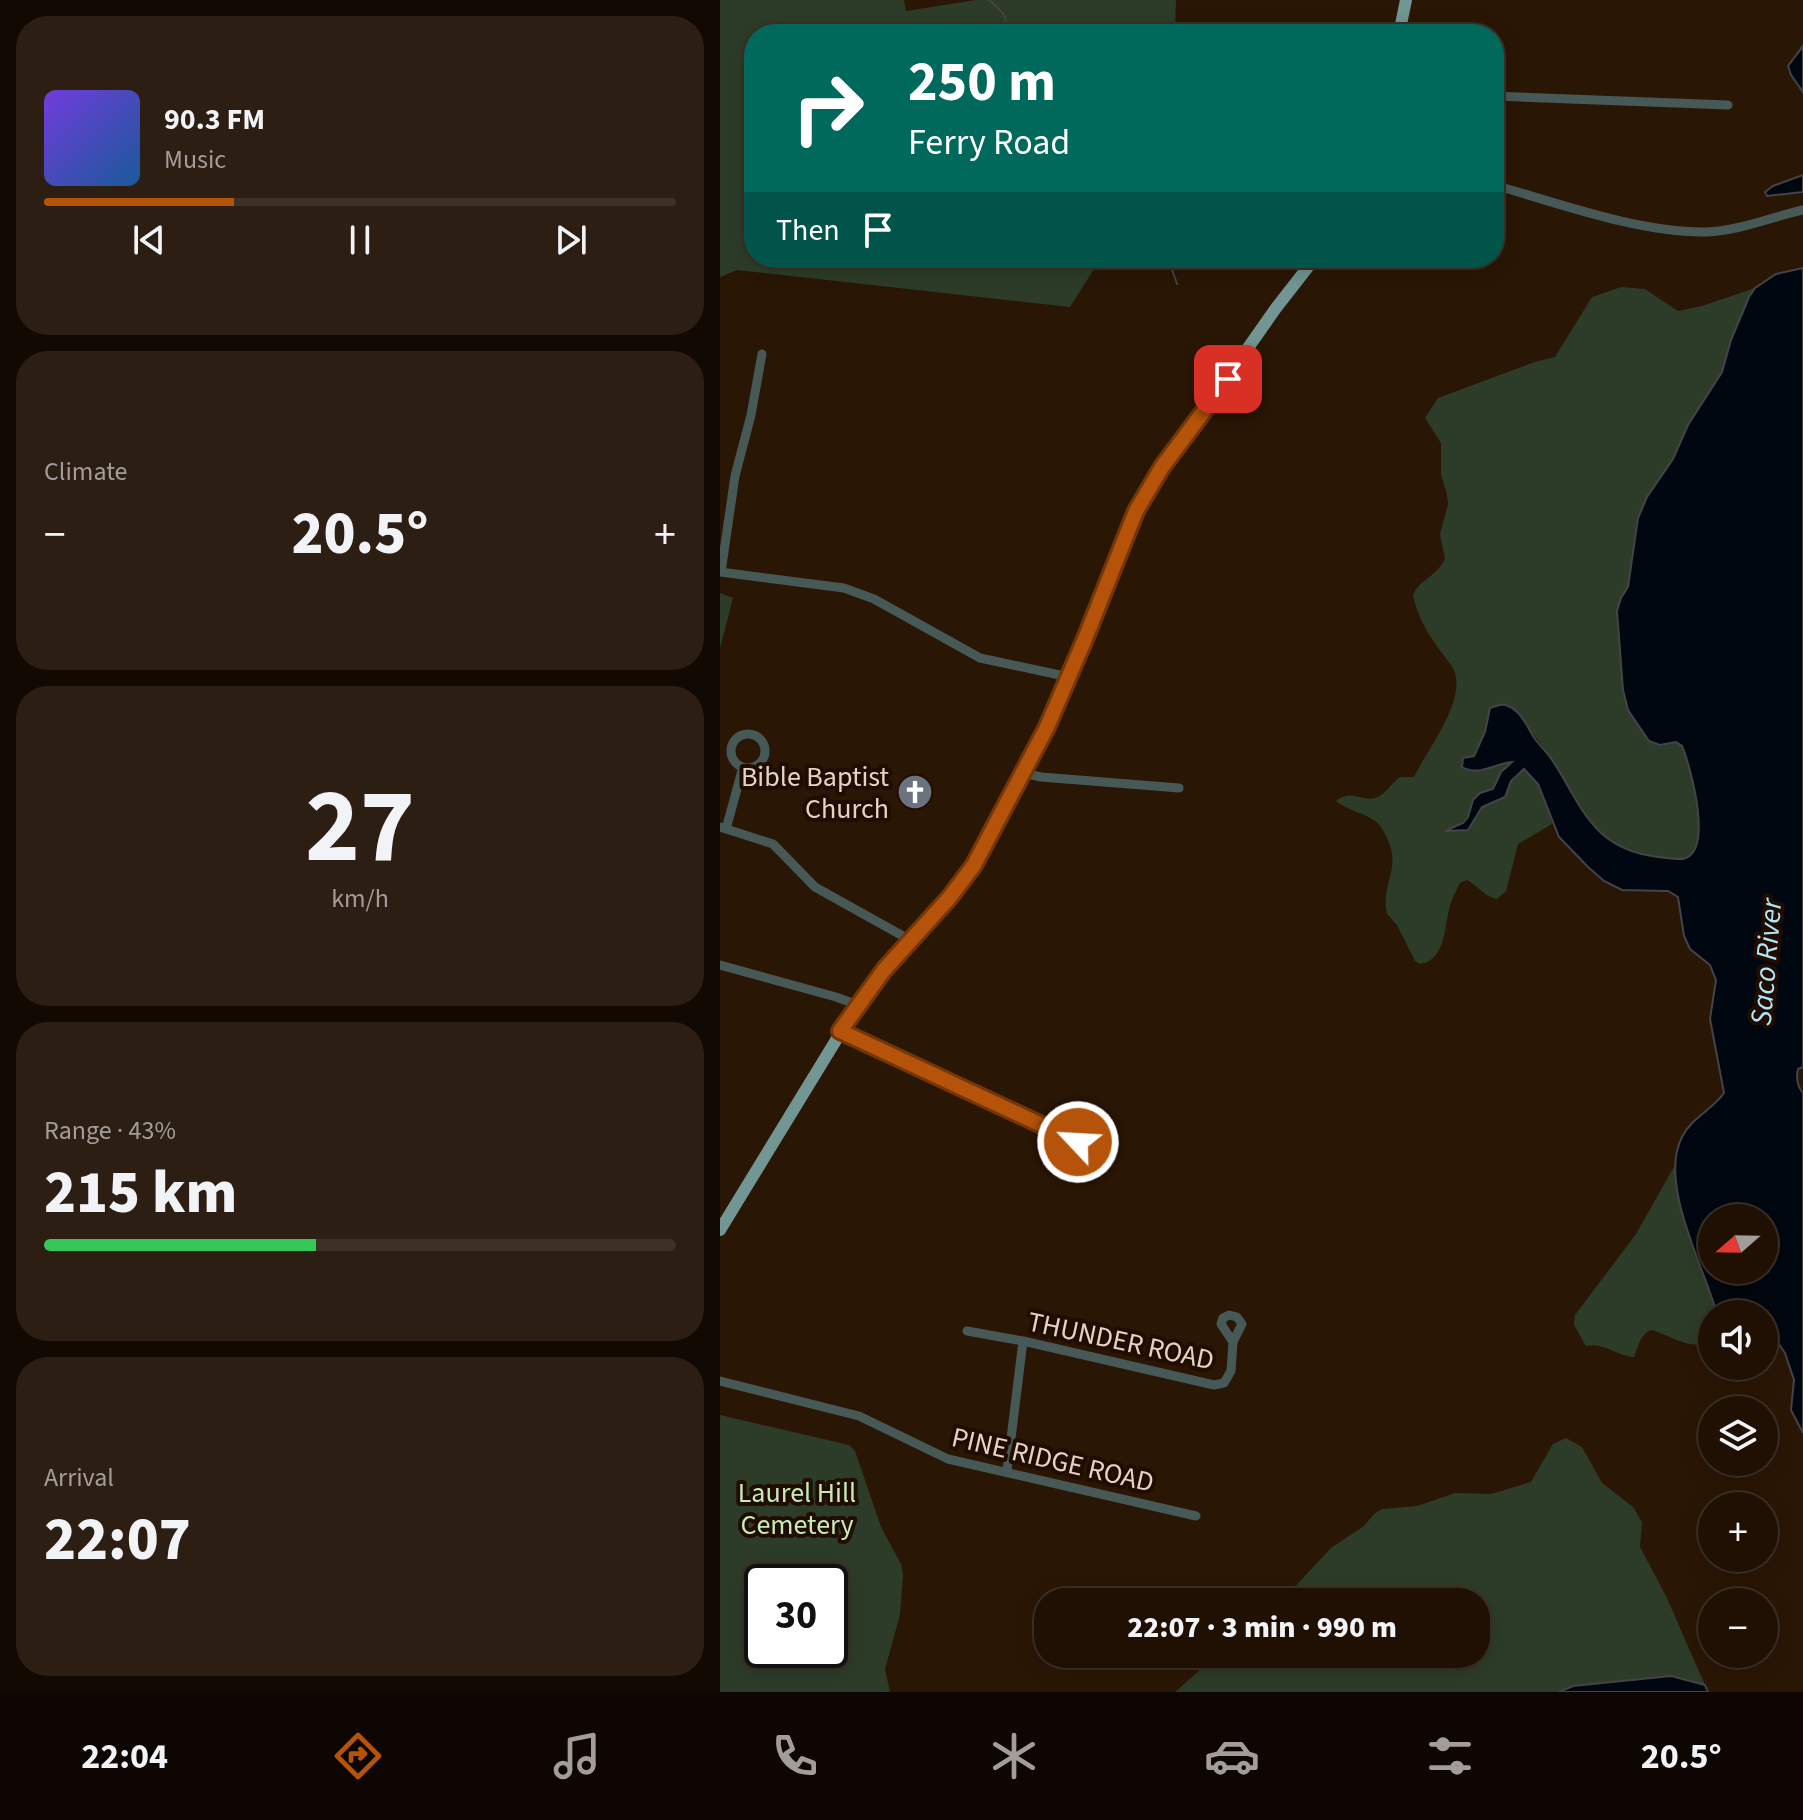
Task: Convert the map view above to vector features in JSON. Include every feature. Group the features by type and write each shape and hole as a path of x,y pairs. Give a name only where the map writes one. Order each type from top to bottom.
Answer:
{"main road":[{"path":"1401,24 1406,0"},
{"path":"720,1230 858,1005 974,865 1067,681 1130,523 1152,481 1307,268"}],"street":[{"path":"1504,96 1728,105"},
{"path":"1504,188 1611,218 1692,231 1716,230 1803,210"},
{"path":"762,354 731,497 720,572 851,590 980,658 1067,681"},
{"path":"743,767 723,828 773,844 815,887 910,940"},
{"path":"1023,773 1179,788"},
{"path":"720,965 858,1005"},
{"path":"840,1031 1078,1142"},
{"name":"THUNDER ROAD","path":"967,1331 1214,1385 1224,1383 1229,1377 1233,1342"},
{"path":"1007,1471 1023,1341"},
{"name":"PINE RIDGE ROAD","path":"720,1381 853,1414 948,1459 1196,1516"}],"green space":[{"path":"720,0 904,0 906,11 976,0 1176,0 1175,24 744,24 744,268 1095,268 1070,307 737,270 720,277"},
{"path":"1621,287 1645,289 1678,311 1755,288 1731,340 1722,372 1688,425 1673,459 1647,497 1638,518 1628,587 1621,598 1618,630 1623,690 1660,745 1676,742 1682,745 1697,804 1698,837 1695,849 1685,859 1673,860 1637,853 1613,842 1584,813 1554,762 1525,722 1487,719 1485,732 1474,756 1481,771 1512,761 1501,772 1493,789 1473,800 1464,820 1445,831 1477,818 1482,807 1505,796 1511,781 1523,769 1539,786 1552,824 1518,844 1506,891 1497,899 1467,880 1460,883 1451,903 1439,949 1429,961 1420,964 1415,961 1397,925 1387,914 1386,893 1392,858 1385,834 1375,821 1336,801 1346,796 1375,798 1400,777 1414,777 1445,722 1456,691 1456,677 1451,665 1423,624 1413,595 1445,559 1440,534 1448,505 1441,475 1441,443 1425,418 1438,398 1555,357 1592,297"},
{"path":"720,593 733,598 720,648"},
{"path":"1675,1165 1676,1181 1698,1252 1698,1284 1708,1284 1713,1300 1698,1300 1698,1345 1681,1342 1652,1330 1643,1337 1634,1357 1600,1346 1586,1346 1574,1325 1575,1315 1636,1234"},
{"name":"Laurel Hill Cemetery","path":"720,1415 849,1445 855,1451 881,1527 901,1564 903,1575 900,1615 885,1669 890,1692 720,1692"},
{"path":"1566,1438 1582,1447 1602,1483 1633,1507 1642,1522 1640,1547 1666,1596 1705,1685 1671,1676 1573,1686 1559,1692 1175,1692 1202,1668 1490,1668 1490,1588 1294,1588 1331,1548 1364,1526 1382,1509 1417,1506 1455,1493 1491,1494 1531,1482 1553,1444"}],"water":[{"path":"1803,46 1803,92 1788,66"},
{"path":"1803,175 1803,192 1767,196 1765,192 1773,186"},
{"name":"Saco River","path":"1803,268 1803,1067 1798,1069 1797,1076 1803,1093 1803,1433 1791,1410 1794,1380 1778,1343 1778,1300 1712,1300 1707,1284 1778,1284 1778,1204 1698,1204 1698,1259 1679,1201 1676,1156 1682,1137 1691,1124 1724,1093 1710,1019 1716,980 1710,965 1690,949 1684,936 1678,897 1668,891 1622,890 1604,881 1559,837 1538,784 1524,769 1511,781 1505,797 1482,807 1468,830 1445,831 1463,823 1473,800 1480,793 1493,789 1501,772 1512,762 1475,771 1462,767 1463,758 1474,756 1485,732 1490,708 1504,705 1513,708 1520,716 1552,760 1584,813 1607,838 1632,851 1677,859 1689,856 1696,846 1698,811 1682,746 1676,742 1660,745 1649,741 1628,710 1623,690 1617,611 1628,587 1638,518 1647,497 1673,459 1688,425 1722,372 1731,340 1755,288 1776,274"},
{"path":"1671,1676 1705,1685 1708,1692 1559,1692 1573,1686"}],"waterway":[{"path":"989,0 1003,13 1007,24"},
{"path":"1171,268 1177,284"}],"place":[{"name":"Bible Baptist Church","path":"915,792"}],"route":[{"path":"1078,1142 840,1031 884,970 950,897 974,865 1047,727 1136,511 1152,481 1228,379"}]}
